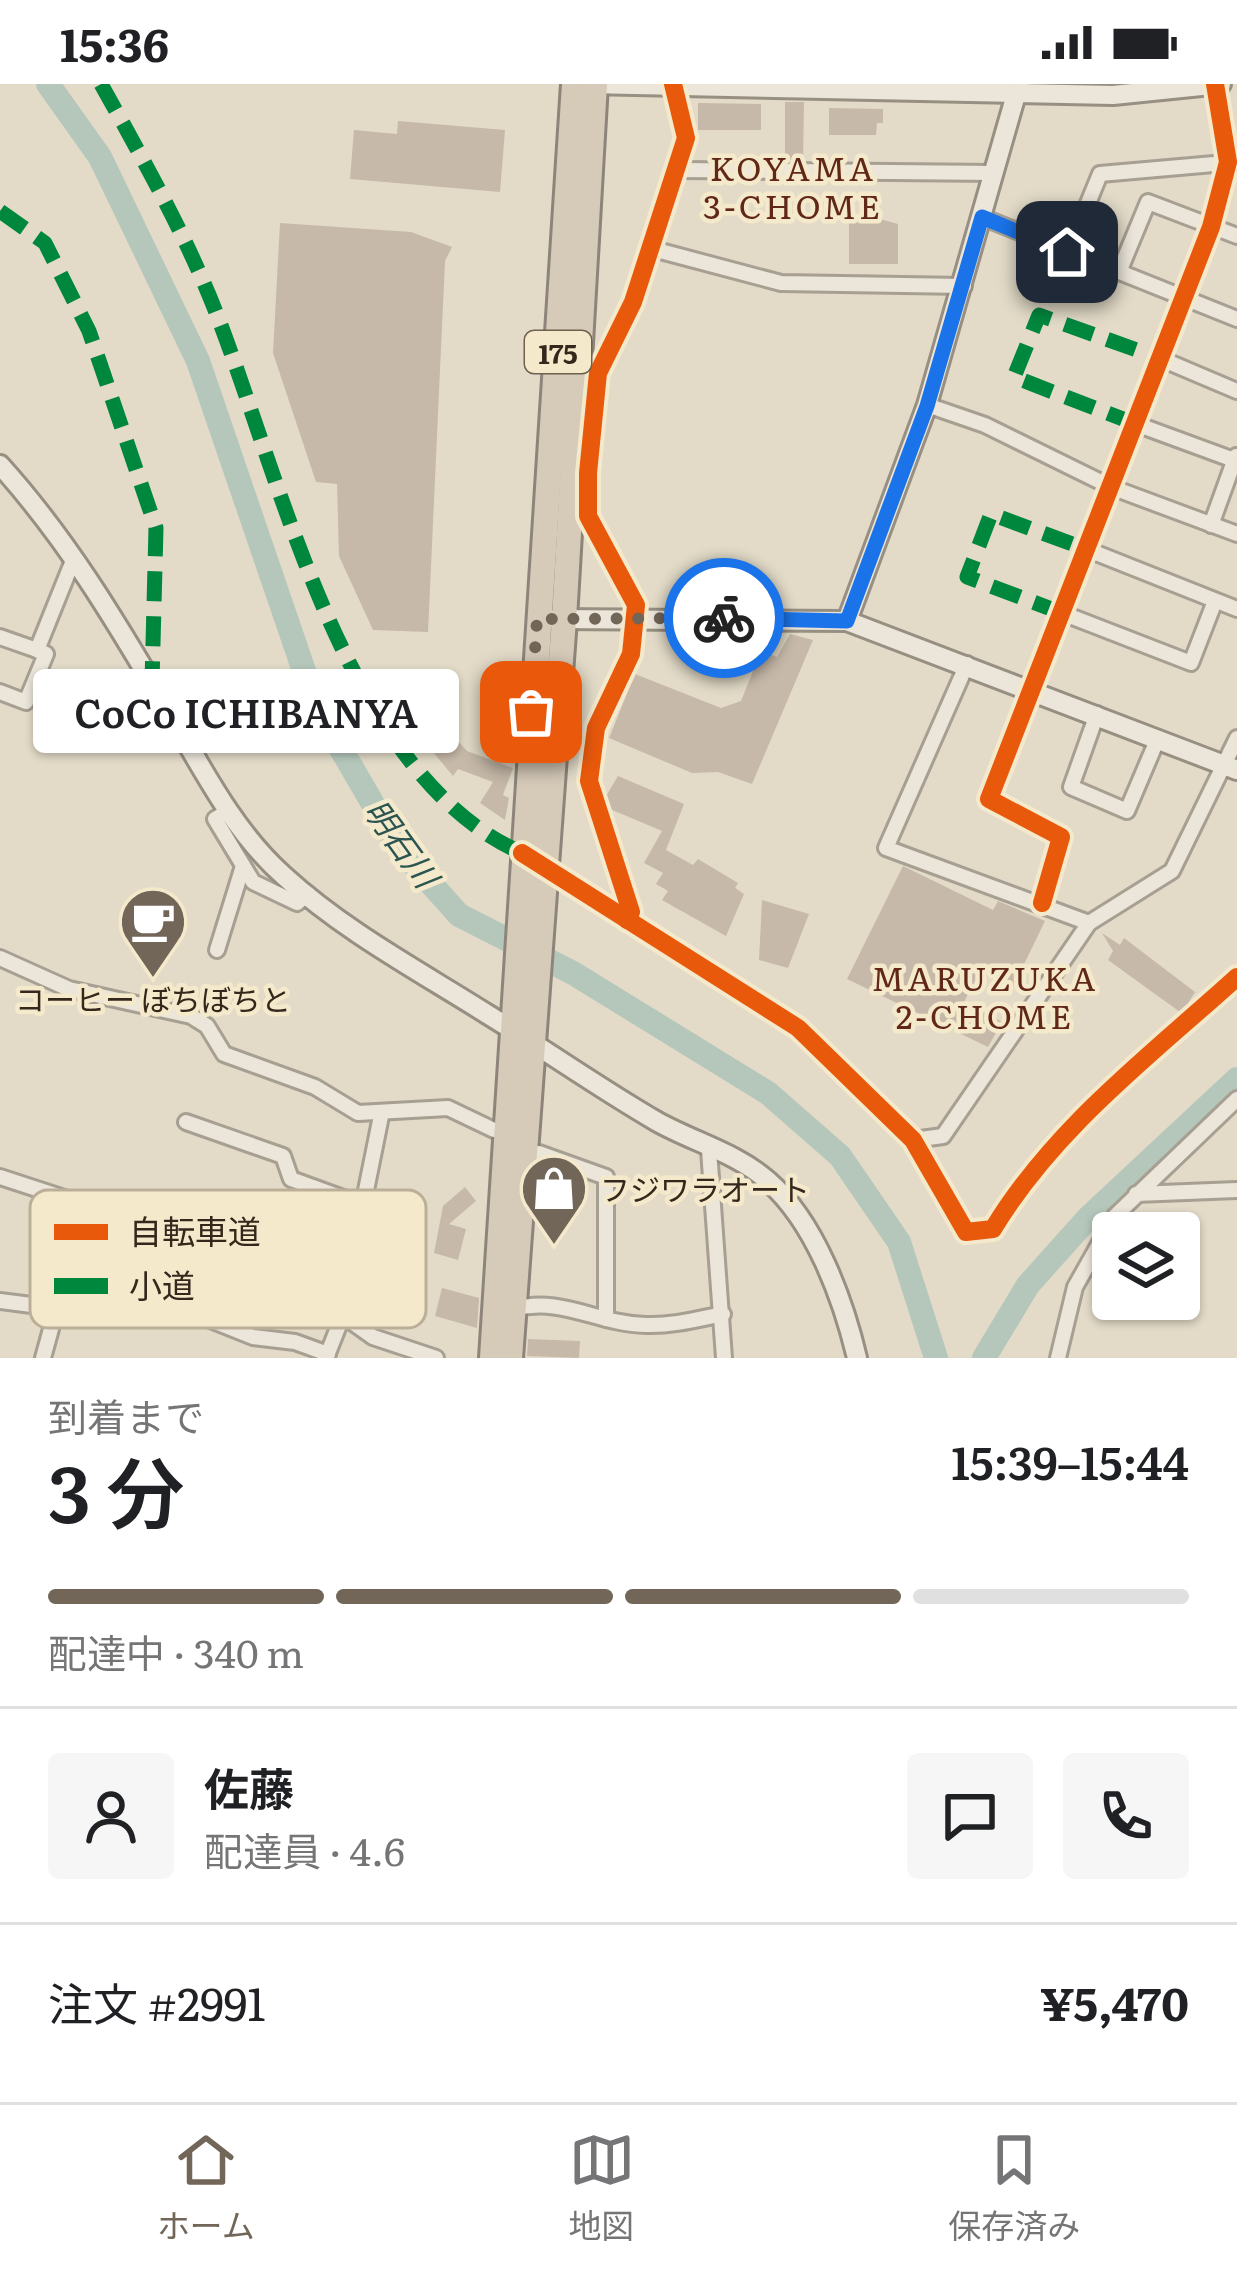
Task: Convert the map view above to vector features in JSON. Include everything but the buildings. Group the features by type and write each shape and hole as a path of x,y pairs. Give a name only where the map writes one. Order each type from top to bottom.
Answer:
{"highway":[{"name":"175","path":"509,1358 531,1043 523,999 533,859 537,619 574,84"},
{"name":"175","path":"533,859 580,472 580,342 593,84"},
{"name":"175","path":"492,1358 510,1028 523,999"}],"street":[{"path":"593,84 1018,87 1113,94 1217,85 1232,162 1184,301 989,799 1061,837 1042,903"},
{"path":"627,920 631,912 589,781 596,728 626,671 636,605 588,516 580,472 598,373 649,248 686,138 673,85"},
{"path":"847,621 927,406 1018,87"},
{"path":"1067,252 1100,175 1232,162"},
{"path":"678,170 994,172"},
{"path":"1119,272 1148,202 1237,236"},
{"path":"982,217 1237,319"},
{"path":"649,248 781,283 964,286"},
{"path":"580,342 611,349"},
{"path":"1159,358 1237,392"},
{"path":"927,406 985,425 1112,487 1237,534"},
{"path":"1136,424 1236,457 1211,525"},
{"path":"0,466 74,558 228,812 283,876 374,944 531,1043 709,1150 737,1159 792,1207 842,1304 857,1358"},
{"path":"1086,549 1237,609"},
{"path":"38,650 74,558"},
{"path":"1062,613 1191,663 1215,602"},
{"path":"537,619 847,621 1033,688 1232,768"},
{"path":"0,637 46,654 26,703 0,692"},
{"path":"967,664 886,848 973,884 1042,903 1089,923"},
{"path":"1097,714 1071,787 1127,811 1158,738"},
{"path":"913,1140 943,1136 1089,923 1172,871 1232,768 1237,738"},
{"path":"228,812 215,819 253,883 297,903 308,894"},
{"path":"533,859 799,1028 913,1140 966,1232 993,1228 1019,1186 1079,1117 1237,977"},
{"path":"217,950 243,866"},
{"path":"0,958 69,989 191,1016 207,1026 224,1054 316,1087 358,1113 381,1116 448,1108 494,1130"},
{"path":"1058,1358 1075,1286 1115,1216 1237,1099"},
{"path":"367,1190 381,1116"},
{"path":"186,1122 283,1156 291,1179 321,1190"},
{"path":"709,1150 724,1358"},
{"path":"539,1153 606,1177 606,1319"},
{"path":"0,1177 37,1190"},
{"path":"1136,1194 1237,1190"},
{"path":"514,1309 545,1300 606,1319 646,1325 723,1314"},
{"path":"0,1301 30,1305"},
{"path":"43,1358 51,1328"},
{"path":"230,1328 253,1337 295,1342 327,1356 338,1328"},
{"path":"361,1328 373,1337 436,1358"}],"waterway":[{"name":"明石川","path":"48,84 100,157 198,361 316,706 398,847 459,915 573,973 768,1093 840,1156 899,1242 936,1358"},
{"path":"984,1358 1028,1285 1089,1217 1237,1079"}],"marked path":[{"path":"101,84 209,295 291,525 361,686 406,756 459,813 522,853"},
{"path":"0,211 45,243 89,331 156,528 152,682"},
{"path":"1136,424 1014,377 1039,315 1159,358"},
{"path":"1062,613 967,577 991,514 1086,549"}],"cycle path":[{"path":"627,920 631,912 589,781 596,728 631,654 636,605 588,516 588,473 598,373 633,302 686,138 673,84"},
{"path":"1042,903 1061,837 989,799 1211,227 1228,162 1215,84"},
{"path":"522,853 798,1028 913,1140 966,1232 993,1229 1075,1125 1237,977"}],"way so far":[{"path":"531,712 537,619 724,618"}],"place":[{"name":"CoCo ICHIBANYA","path":"531,712"},
{"name":"コーヒー ぼちぼちと","path":"153,980"},
{"name":"フジワラオート","path":"554,1247"}],"district":[{"name":"KOYAMA 3-CHOME","path":"793,185"},
{"name":"MARUZUKA 2-CHOME","path":"985,995"}],"route":[{"path":"724,618 847,621 927,406 982,217 1067,252"}]}
